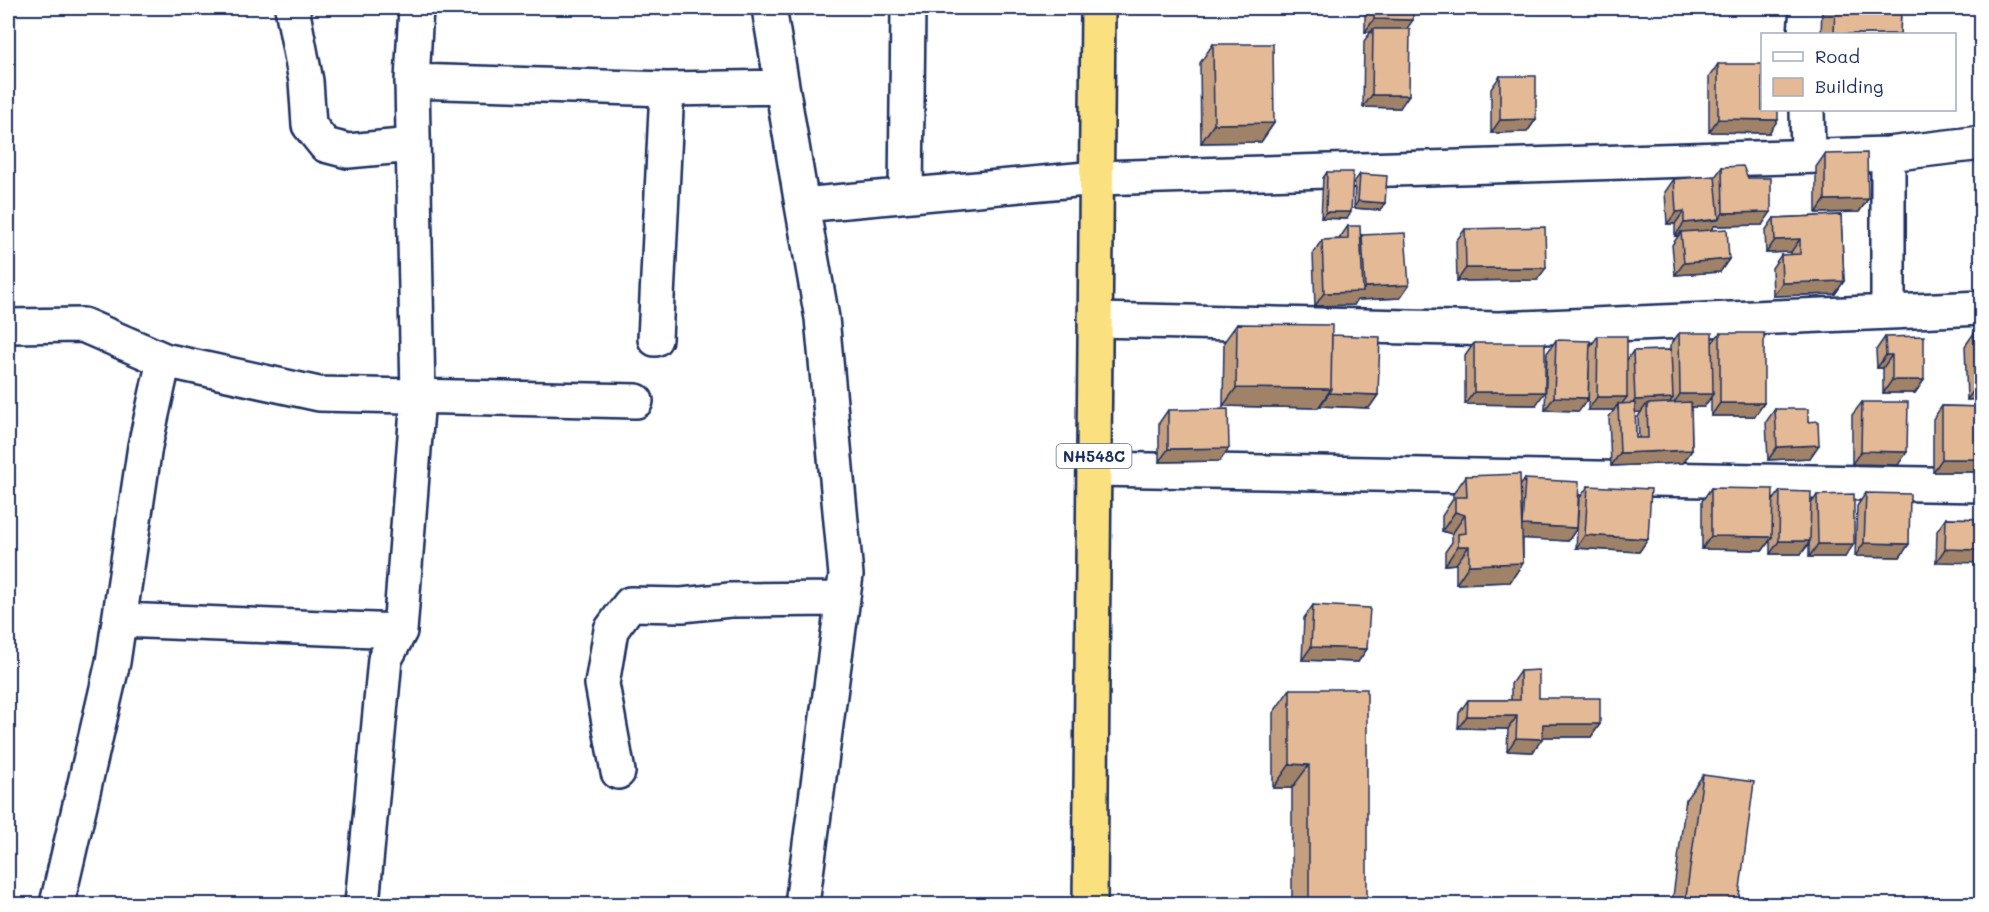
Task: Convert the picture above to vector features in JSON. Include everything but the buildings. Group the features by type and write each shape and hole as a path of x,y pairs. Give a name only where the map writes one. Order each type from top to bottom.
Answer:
{"highway":[{"name":"NH548C","path":"1090,904 1098,8"}],"street":[{"path":"292,8 306,81 309,125 325,144 348,151 413,145"},
{"path":"362,904 385,659 400,631 418,397 412,81 416,8"},
{"path":"769,8 822,318 846,575 802,904"},
{"path":"906,195 908,8"},
{"path":"1805,33 1807,8"},
{"path":"412,81 667,89 782,87"},
{"path":"655,339 667,89"},
{"path":"1807,111 1808,156"},
{"path":"802,205 1096,178 1888,154 1982,143"},
{"path":"1888,154 1888,312"},
{"path":"1095,320 1499,329 1982,308"},
{"path":"8,326 83,325 164,360 319,394 636,401"},
{"path":"57,904 111,673 145,446 164,360"},
{"path":"1094,469 1982,486"},
{"path":"618,772 602,684 611,630 630,604 682,605 730,600 843,599"},
{"path":"120,620 400,631"}]}
